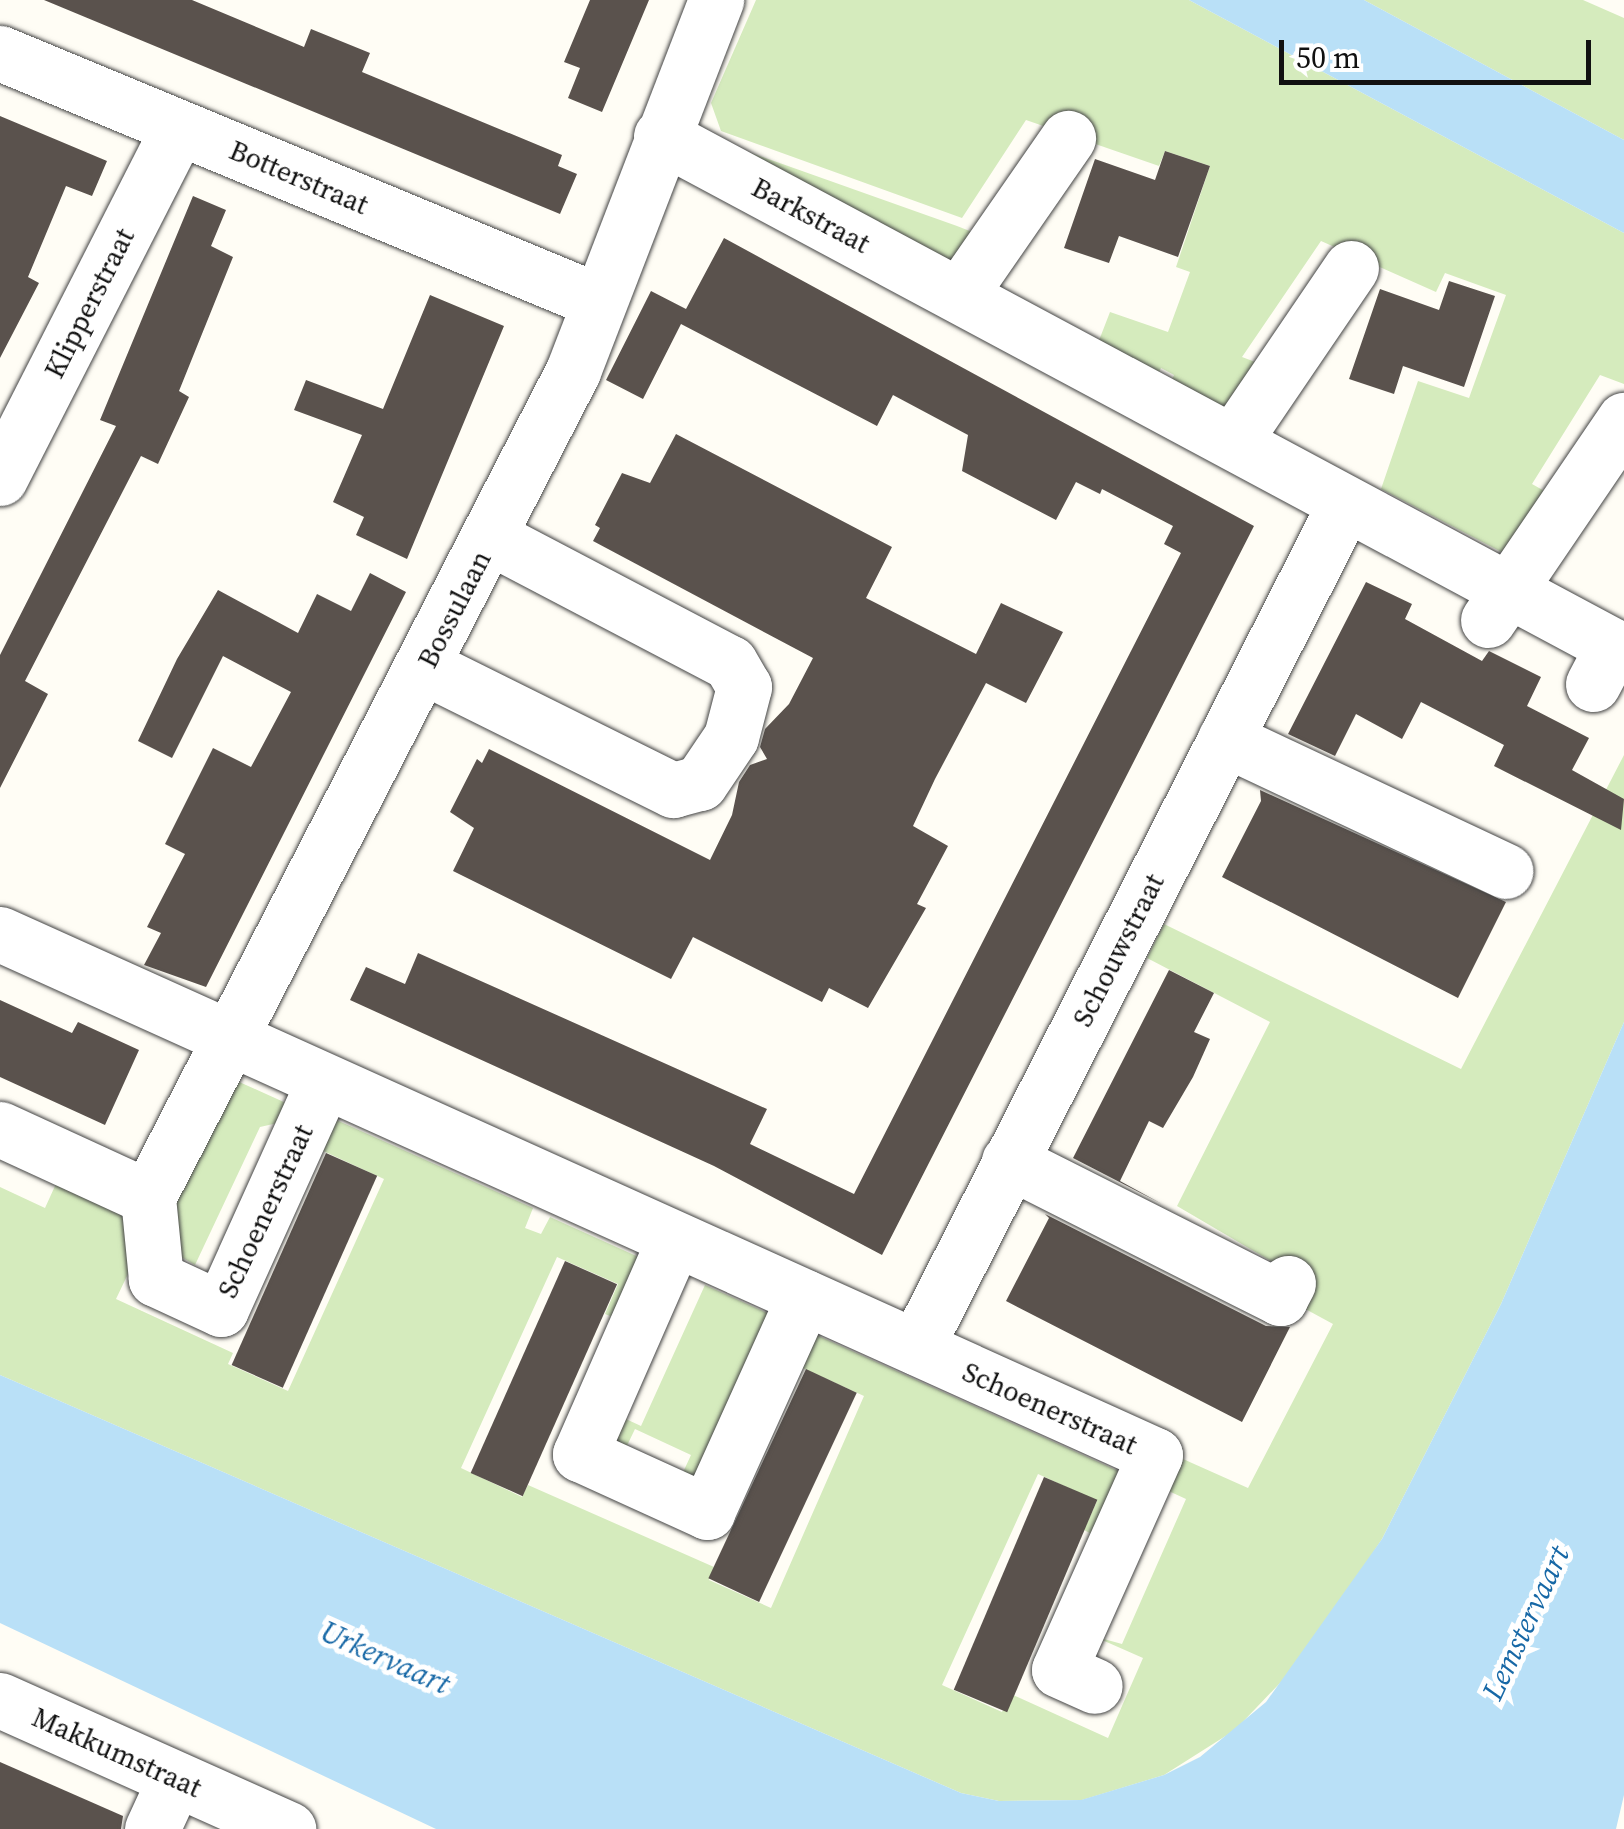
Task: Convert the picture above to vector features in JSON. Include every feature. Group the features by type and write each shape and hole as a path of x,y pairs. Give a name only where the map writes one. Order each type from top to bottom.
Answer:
{"street":[{"name":"Bossulaan","path":"148,1197 386,727 425,667 573,371 613,308 662,136 716,0"},
{"name":"Botterstraat","path":"0,53 613,308"},
{"name":"Klipperstraat","path":"0,478 178,128"},
{"name":"Barkstraat","path":"662,136 982,312 1234,440 1345,504 1496,604 1584,669"},
{"path":"982,312 1068,138"},
{"path":"1234,440 1351,268"},
{"path":"1496,604 1624,420"},
{"name":"Schouwstraat","path":"916,1347 1198,764 1345,504"},
{"path":"425,667 673,790 700,783 731,738 744,687 730,663 490,537"},
{"path":"1198,764 1506,871"},
{"name":"Schoenerstraat","path":"0,934 323,1083 1155,1455 1059,1670 1094,1686"},
{"name":"Schoenerstraat","path":"148,1197 156,1278 220,1308 323,1083"},
{"path":"0,1129 148,1197"},
{"path":"1009,1161 1280,1298 1288,1282"},
{"path":"674,1240 580,1454 707,1512 804,1296"},
{"name":"Makkumstraat","path":"0,1700 288,1829"},
{"path":"152,1829 175,1779"}],"green space":[{"path":"756,0 1189,0 1624,233 1624,384 1600,375 1532,484 1555,497 1511,557 1381,489 1418,381 1469,398 1506,295 1445,273 1436,292 1321,241 1242,357 1271,368 1235,421 1169,387 1174,375 1161,368 1158,374 1098,343 1110,312 1168,332 1190,272 1176,267 1210,166 1165,151 1159,166 1026,120 962,218 721,131 711,103"},
{"path":"1364,0 1583,0 1624,18 1624,140"},
{"path":"726,144 957,226 985,237 960,276"},
{"path":"1624,755 1624,1022 1501,1304 1382,1539 1302,1660 1235,1730 1164,1775 1082,1800 999,1801 961,1793 0,1375 0,1187 45,1208 60,1175 125,1210 138,1253 116,1299 233,1353 228,1364 288,1391 384,1179 308,1144 323,1114 533,1208 525,1228 541,1234 550,1217 643,1259 620,1320 605,1314 618,1284 557,1257 461,1468 522,1497 528,1485 714,1567 709,1580 771,1608 864,1396 787,1361 810,1332 1125,1474 1099,1538 1084,1530 1097,1501 1038,1474 942,1685 1002,1712 1011,1694 1108,1738 1143,1658 1093,1636 1122,1644 1186,1499 1160,1487 1174,1455 1248,1488 1333,1324 1298,1305 1308,1283 1177,1206 1270,1022 1147,958 1164,924 1461,1069"},
{"path":"226,1076 297,1108 291,1120 260,1127 195,1265 166,1248 162,1207"},
{"path":"705,1285 776,1317 714,1471 679,1481 691,1455 635,1429 622,1456 607,1427 613,1413 641,1426"}],"water":[{"path":"1189,0 1364,0 1624,140 1624,233"},
{"path":"1624,1022 1624,1795 1616,1829 436,1829 0,1623 0,1375 961,1793 999,1801 1081,1800 1164,1775 1200,1757 1266,1702 1382,1539 1501,1304"}],"building":[{"path":"44,0 192,0 304,47 311,29 370,53 362,72 562,155 558,166 577,174 560,214"},
{"path":"590,0 649,0 602,112 568,98 580,68 564,62"},
{"path":"0,116 107,161 92,196 66,186 28,277 39,283 0,358"},
{"path":"1165,151 1210,166 1178,257 1119,236 1109,263 1064,248 1095,159 1155,180"},
{"path":"193,196 226,210 211,246 233,257 179,391 189,397 158,464 141,456 25,681 48,694 0,788 0,655 116,426 100,420"},
{"path":"724,238 1254,526 882,1255 714,1166 350,1000 366,967 405,984 418,953 767,1109 750,1144 854,1194 1181,553 1164,544 1173,526 1102,489 1100,494 1076,482 1056,520 962,471 968,435 893,395 877,426 681,324 643,399 606,380 651,291 686,309"},
{"path":"1449,281 1495,296 1464,387 1403,366 1394,394 1349,379 1380,289 1439,310"},
{"path":"430,295 504,326 407,559 356,535 364,517 333,502 362,435 294,410 306,380 383,409"},
{"path":"676,434 892,547 866,598 976,654 1001,603 1063,632 1026,703 986,683 935,779 913,826 948,846 917,904 926,908 868,1008 829,988 822,1002 693,937 671,979 453,871 474,828 450,812 477,759 482,763 489,749 710,860 732,815 739,782 750,765 767,759 760,747 765,729 789,704 813,658 593,541 600,528 595,525 622,473 650,483"},
{"path":"370,573 406,592 206,987 144,965 161,933 147,927 185,854 165,844 213,748 251,767 291,692 223,656 172,758 138,741 177,659 218,590 298,633 317,594 351,611"},
{"path":"1366,582 1412,604 1405,619 1482,661 1489,651 1541,677 1527,706 1589,738 1572,770 1624,799 1621,830 1494,766 1504,745 1421,702 1402,739 1356,714 1335,756 1288,734"},
{"path":"1260,790 1506,902 1458,998 1222,877 1261,801"},
{"path":"1169,970 1214,993 1194,1032 1210,1039 1193,1077 1163,1128 1149,1121 1120,1181 1162,1204 1073,1158"},
{"path":"0,1000 72,1033 78,1022 139,1050 105,1125 0,1077"},
{"path":"326,1153 377,1176 283,1388 232,1365"},
{"path":"1045,1214 1266,1326 1290,1327 1242,1422 1006,1301 1049,1218"},
{"path":"565,1261 617,1284 523,1496 471,1473"},
{"path":"806,1369 857,1393 759,1602 708,1578"},
{"path":"1044,1477 1097,1500 1007,1712 954,1690"},
{"path":"0,1762 123,1816 121,1829 0,1829"}],"water label":[{"name":"Lemstervaart","path":"1526,1623"},
{"name":"Urkervaart","path":"385,1658"}]}
